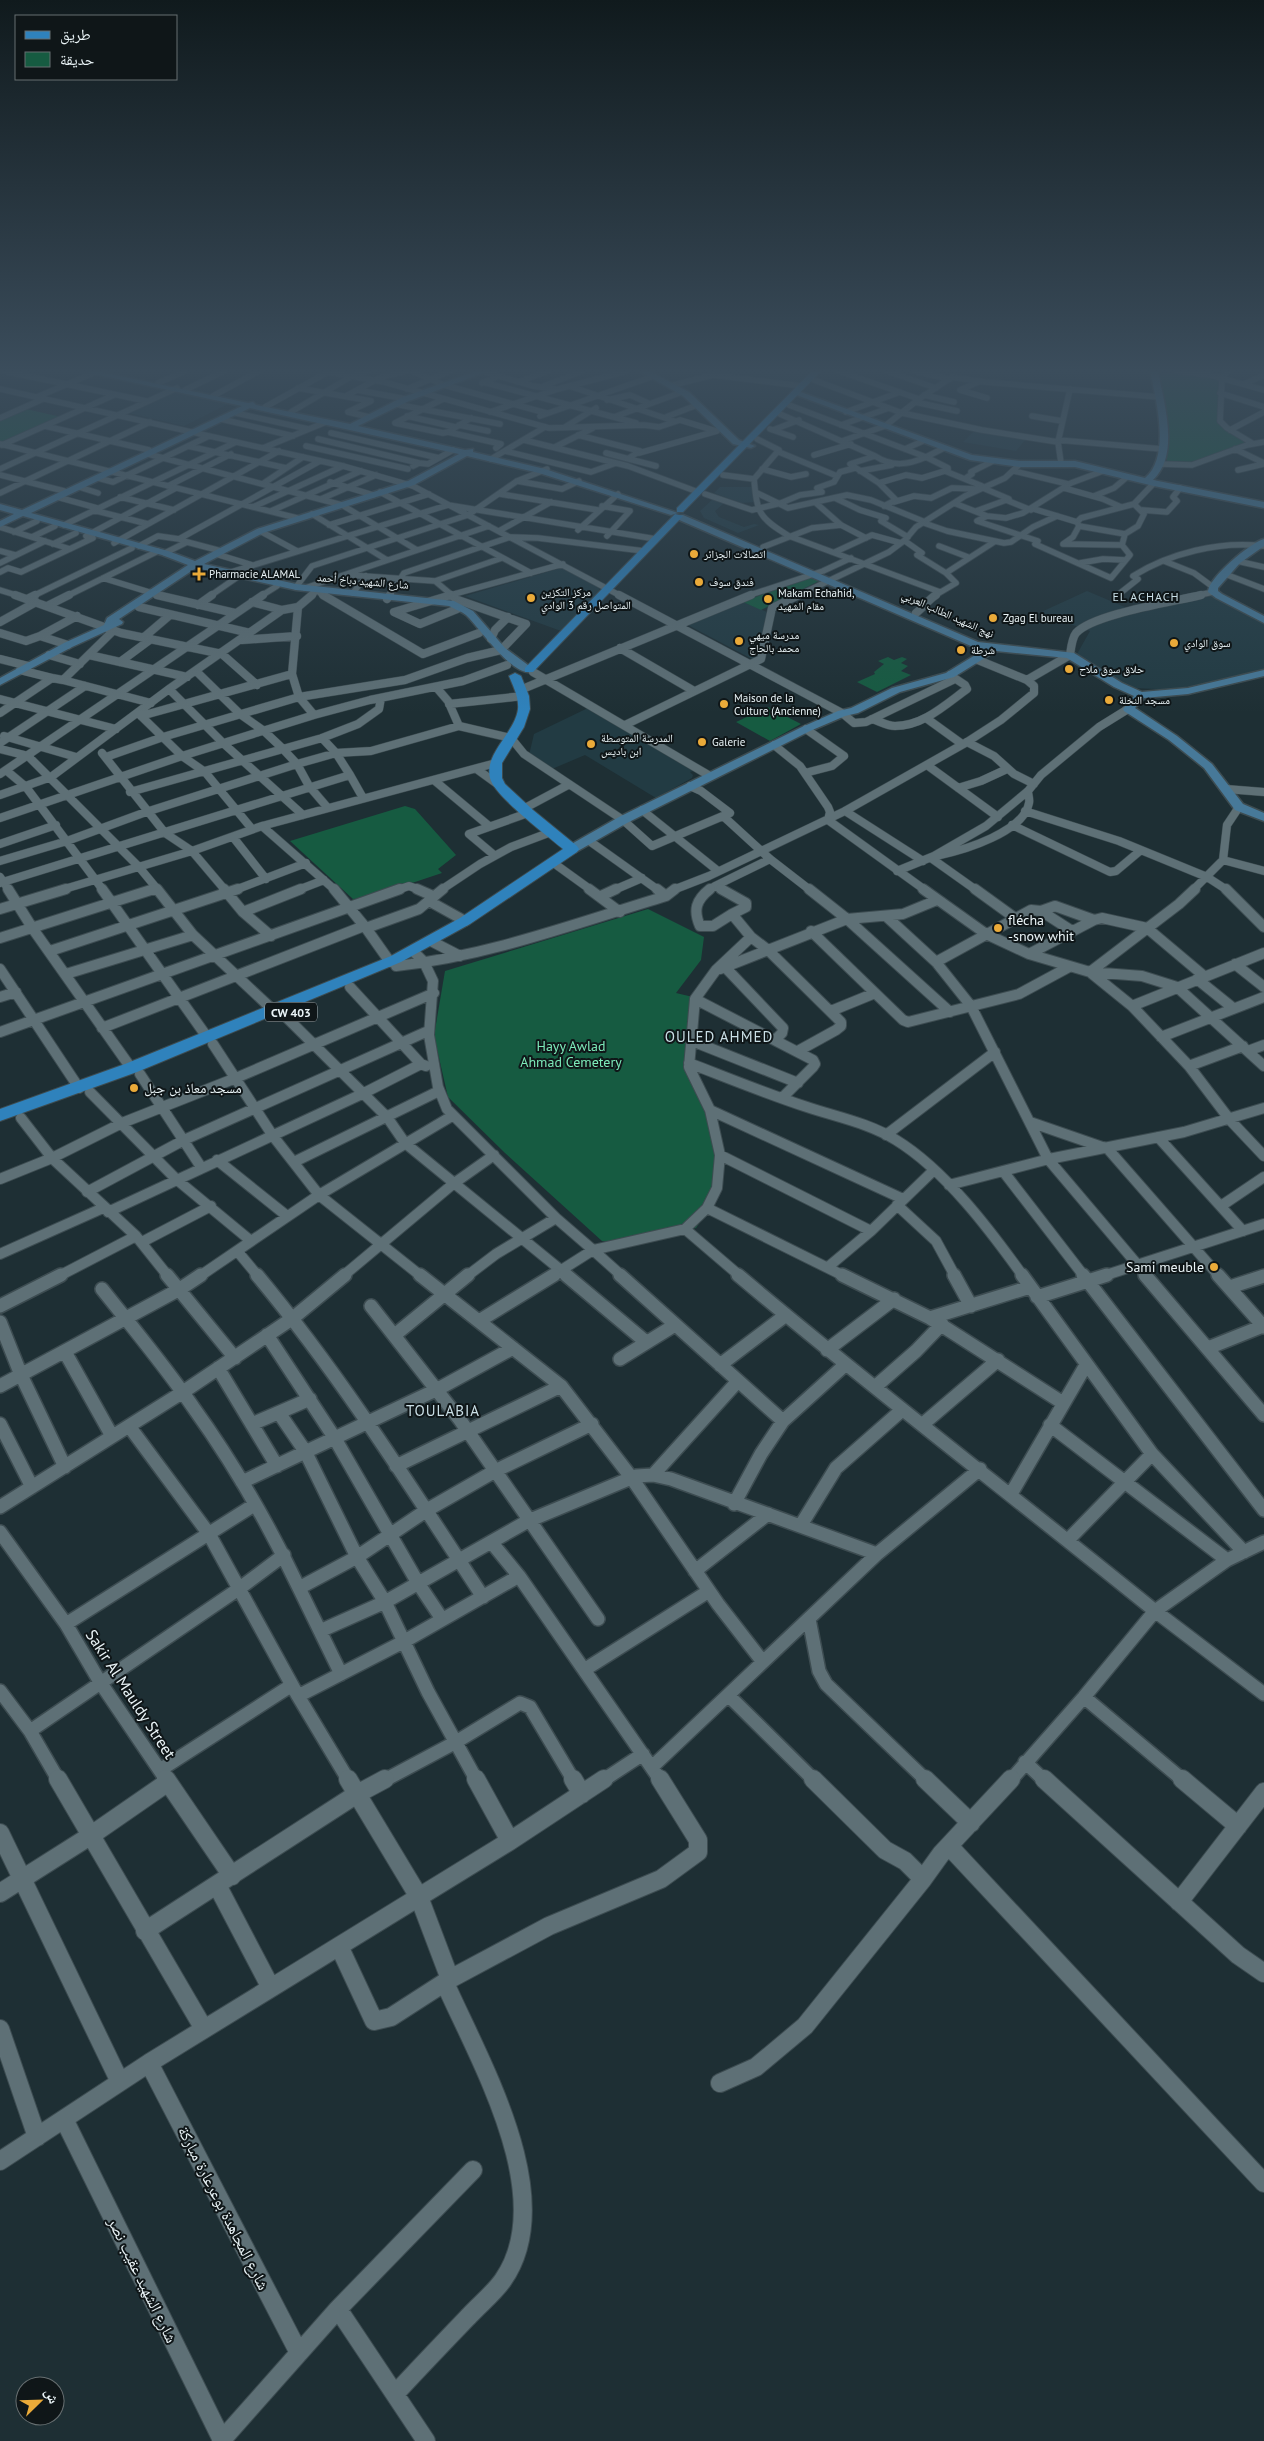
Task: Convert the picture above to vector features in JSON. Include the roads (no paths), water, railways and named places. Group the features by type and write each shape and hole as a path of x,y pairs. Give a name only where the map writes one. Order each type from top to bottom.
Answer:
{"main road":[{"path":"515,675 520,679 530,673 607,588 710,485"},
{"path":"702,493 711,485"},
{"path":"994,648 1070,656 1118,685 1141,695 1128,709 1173,738 1208,766 1239,807 1264,816"},
{"path":"521,693 530,673"},
{"path":"515,675 524,709 522,718 496,762 495,772 500,786 551,832 562,857"},
{"name":"CW 403","path":"279,1013 393,964 419,957 433,943 562,857"},
{"name":"CW 403","path":"433,943 509,898 562,857"},
{"name":"CW 403","path":"0,1125 210,1040 350,987 393,964"},
{"name":"CW 403","path":"0,1115 85,1090"}],"street":[{"path":"0,493 17,485"},
{"path":"36,485 95,509 148,524"},
{"path":"0,520 80,485"},
{"path":"61,494 83,485"},
{"path":"32,537 145,485"},
{"path":"164,485 297,518"},
{"path":"116,542 222,485"},
{"path":"270,485 342,505 417,550"},
{"path":"253,507 301,485"},
{"path":"271,511 330,485"},
{"path":"337,485 376,493 400,503 532,573"},
{"path":"321,499 352,485"},
{"path":"63,680 88,655 110,627 111,620 218,552 260,531 401,485"},
{"path":"406,485 429,494 677,624 842,713 854,723 872,719 952,677 994,648"},
{"path":"198,605 232,575 253,565 297,551 367,548 468,515 512,485"},
{"path":"539,485 562,489 571,485"},
{"path":"591,485 681,513"},
{"path":"592,485 681,513"},
{"path":"680,485 742,508 757,509 781,503 800,495 823,491 818,488 826,485"},
{"path":"755,485 757,509 774,527 789,536 940,592"},
{"path":"881,485 896,500 894,502"},
{"path":"978,485 1009,499 1006,500"},
{"path":"625,725 761,659 770,610 864,563 904,540 916,527 954,503 988,485"},
{"path":"1063,485 1121,508"},
{"path":"1030,514 1069,485"},
{"path":"1094,496 1108,491 1116,485"},
{"path":"1063,544 1073,537 1083,517 1134,504 1148,485"},
{"path":"1165,485 1263,504"},
{"path":"179,539 274,486"},
{"path":"79,487 98,493"},
{"path":"884,506 914,496 931,498 956,487 983,488"},
{"path":"108,488 127,493"},
{"path":"52,544 86,535 176,488"},
{"path":"1134,504 1142,510 1167,512 1176,501 1173,497 1180,488"},
{"path":"757,493 788,508 847,495 865,498 925,522 994,542 1008,543 1022,536 1036,525 1057,516"},
{"path":"329,525 429,494"},
{"path":"500,494 570,505 630,511 600,545"},
{"path":"566,541 600,508 618,494"},
{"path":"813,494 826,501"},
{"path":"120,497 174,510"},
{"path":"834,498 860,510 886,518"},
{"path":"1006,500 1030,514 1036,525"},
{"path":"976,511 1006,500"},
{"path":"499,531 551,502"},
{"path":"816,503 841,525 866,538"},
{"path":"954,503 987,516 1003,518 1030,514 1057,516 1078,524 1124,534 1138,526 1144,514 1142,510"},
{"path":"300,588 318,574 328,551 348,536 448,505 656,539"},
{"path":"564,511 570,505"},
{"name":"شارع الشهيد دباخ أحمد","path":"0,508 86,535"},
{"name":"شارع الشهيد دباخ أحمد","path":"0,512 17,514 59,525 86,535 277,586 318,592 456,602 479,633 498,650 530,673"},
{"path":"900,512 881,521 922,554 917,555 946,573 956,583 940,592 916,613"},
{"name":"نهج الشهيد الطالب العربي","path":"681,513 822,571 832,579"},
{"name":"نهج الشهيد الطالب العربي","path":"681,513 812,574 832,579 931,621"},
{"path":"0,526 17,514"},
{"path":"312,514 388,560"},
{"path":"552,521 558,516"},
{"path":"987,516 977,521 1038,541 1035,544 1043,546 1109,578 1112,578 1130,553 1122,545 1063,544 1043,546"},
{"path":"14,532 38,521"},
{"path":"763,547 812,528 841,525"},
{"path":"981,538 988,525"},
{"path":"0,526 70,549"},
{"path":"345,574 489,526"},
{"path":"260,531 297,551"},
{"path":"1122,545 1124,534"},
{"path":"0,564 21,572 70,549 86,535"},
{"path":"835,552 872,535 904,540"},
{"path":"27,599 158,536 179,539 253,565"},
{"path":"388,598 404,574 510,538 538,538 644,551"},
{"path":"523,544 538,538"},
{"path":"0,564 45,541"},
{"path":"47,606 103,578 187,542"},
{"path":"946,573 968,557 994,542"},
{"path":"1027,680 1070,656 1074,636 1078,631 1097,620 1213,589 1238,561 1261,545"},
{"path":"1119,594 1138,578 1132,576 1191,551 1204,548 1261,545"},
{"path":"939,546 968,557"},
{"path":"0,551 15,556"},
{"path":"328,551 344,561"},
{"path":"401,556 408,559"},
{"path":"300,588 318,574 345,574 435,581 502,558"},
{"path":"449,704 521,693 547,678 677,624 822,571 852,558"},
{"path":"1080,563 1119,558 1125,560"},
{"path":"1238,561 1264,567"},
{"path":"1164,562 1194,573 1213,589 1264,620"},
{"path":"415,563 422,567"},
{"path":"430,601 394,612 420,624 456,602 532,573 562,564"},
{"path":"351,566 357,570"},
{"path":"0,572 8,568"},
{"path":"1225,574 1264,589"},
{"name":"شارع الشهيد دباخ أحمد","path":"232,575 318,592 353,593 388,598"},
{"path":"353,593 366,576"},
{"path":"103,578 154,594 235,613"},
{"path":"435,581 469,613"},
{"path":"277,586 216,625 189,646 4,773 26,787 56,825 180,997 236,1078 273,1136 319,1195 561,1386 631,1477 709,1592 763,1662"},
{"path":"0,590 147,638 222,654 257,685"},
{"path":"0,795 52,777 116,728 139,714 151,702 242,640 282,610 298,607 318,592 423,654 479,633"},
{"path":"0,682 68,645 110,627 154,594"},
{"name":"شارع الشهيد دباخ أحمد","path":"430,601 455,605 469,613 491,639 515,675"},
{"path":"0,622 36,602"},
{"path":"252,602 282,610"},
{"path":"106,757 163,737 299,697 405,680 498,650 526,624 456,602"},
{"name":"نهج الشهيد الطالب العربي","path":"887,602 916,613 975,644 994,648"},
{"path":"139,607 250,633"},
{"path":"298,607 297,636 292,674 299,697 314,715"},
{"path":"120,662 170,615"},
{"path":"0,633 26,641 40,636 77,616"},
{"path":"491,639 495,630 508,617"},
{"path":"40,636 68,645"},
{"path":"242,640 297,636"},
{"path":"620,648 694,691"},
{"path":"49,655 80,664"},
{"path":"88,655 187,677"},
{"path":"0,658 52,678 151,702"},
{"path":"419,957 461,956 620,912 666,896 675,889 718,871 845,811 927,765 1001,720 1034,693 1034,686 1027,680 978,660"},
{"path":"0,818 264,730 370,700 463,682 507,665"},
{"path":"196,671 240,714 264,730 282,748 297,764 309,786 327,807"},
{"path":"530,673 547,678 710,776"},
{"path":"1141,695 1188,691 1264,673"},
{"path":"139,714 221,695 292,674"},
{"path":"620,912 562,857 622,820 842,713 854,711 904,687 952,677 965,685 965,691 926,718 893,726 872,719"},
{"path":"0,713 52,678"},
{"path":"0,742 84,686"},
{"path":"436,687 449,704 459,726"},
{"path":"358,688 370,700"},
{"path":"169,689 223,743 261,775 302,815"},
{"path":"130,792 322,738 358,724 375,713 379,709 380,698"},
{"path":"0,699 116,728"},
{"path":"897,871 929,858 998,817 1031,788 1041,775 1100,727 1128,709"},
{"path":"139,714 182,756 205,772 252,829"},
{"path":"926,718 964,743 994,756 1031,788"},
{"path":"0,861 67,841 146,812 297,764 336,753 370,752 459,726 511,738 524,754 622,820 652,846 657,846 675,835 730,813 701,791 690,786"},
{"path":"805,773 835,764 844,756 806,729"},
{"path":"0,735 76,757"},
{"path":"322,738 336,753 364,798"},
{"path":"94,745 106,757 130,792 165,833 192,851 226,894 243,912 271,936"},
{"path":"774,745 796,762 805,773 828,807 830,812 828,820"},
{"path":"0,749 28,756 52,777 66,795 139,867 193,935 312,1044 387,1118 406,1143 453,1184 522,1237 646,1342"},
{"path":"0,910 192,851 262,826 327,807 478,770 496,762"},
{"path":"927,765 998,817"},
{"path":"958,788 1007,769"},
{"path":"478,770 500,786"},
{"path":"201,1167 163,1106 102,1028 1,881 120,847 309,786 350,776"},
{"path":"435,781 489,826"},
{"path":"494,855 468,835 526,811 568,785"},
{"path":"929,858 976,846 1012,825 1029,804 1031,788"},
{"path":"1226,789 1264,792"},
{"path":"1090,972 1193,892 1223,860 1227,825 1239,807"},
{"path":"642,810 718,871"},
{"path":"845,811 929,858 1015,918"},
{"path":"1025,811 1141,850 1206,877 1227,890 1264,927"},
{"path":"723,816 770,859 847,919 950,1012"},
{"path":"828,820 986,934 1029,954 1070,967 1090,972 1142,976 1177,987 1264,1066"},
{"path":"0,844 56,825"},
{"path":"1012,825 1110,872 1116,871 1141,850"},
{"path":"262,826 306,863 349,906 393,964"},
{"path":"102,1028 365,927 405,916 494,855 551,832"},
{"path":"233,837 266,879"},
{"path":"588,840 666,896"},
{"path":"715,886 746,903 746,907 712,927 704,929 700,926 695,909 696,901 701,895 715,886 770,859"},
{"path":"1223,860 1264,871"},
{"path":"50,950 174,912 306,863"},
{"path":"601,896 642,878"},
{"path":"243,912 324,880"},
{"path":"0,1032 216,957 349,906 409,886 465,921"},
{"path":"0,938 155,889"},
{"path":"721,968 812,931 847,919 887,917 915,910 937,900"},
{"path":"936,962 1031,910 1041,911 1055,906 1094,920"},
{"path":"1041,911 1072,931"},
{"path":"732,914 751,937 768,950 840,1020 841,1026 798,1051"},
{"path":"887,917 936,962 971,1006 1048,1159 1264,1415"},
{"path":"1029,954 1094,920 1104,919 1146,928 1233,1008"},
{"path":"812,931 905,1021 911,1022 1019,994 1070,967"},
{"path":"66,974 145,948 193,935"},
{"path":"479,1321 593,1250 685,1229 707,1208 717,1188 720,1155 710,1110 691,1074 689,1063 695,999 751,937"},
{"path":"433,943 461,956"},
{"path":"1132,1006 1264,953"},
{"path":"419,957 432,978 434,993 428,1031 433,1054 432,1068 443,1104 452,1116 494,1155 556,1218 783,1421"},
{"path":"1234,964 1264,987"},
{"path":"721,968 783,1028 782,1033 774,1040"},
{"path":"0,969 85,1090 122,1124 176,1179 251,1241"},
{"path":"1090,972 1132,1006 1189,1066 1230,1120 1264,1156"},
{"path":"350,987 421,1064 432,1068"},
{"path":"0,997 16,992"},
{"path":"0,1179 52,1158 163,1106 236,1078 434,993"},
{"path":"831,1011 875,993"},
{"path":"1161,1037 1264,997"},
{"path":"695,999 798,1051 815,1062 798,1083 782,1098"},
{"path":"87,1192 152,1155 428,1031"},
{"path":"692,1041 798,1083"},
{"path":"1189,1066 1246,1048 1264,1045"},
{"path":"886,1134 995,1052"},
{"path":"689,1063 782,1098 852,1120 886,1134 934,1170 985,1223 1152,1454 1244,1552"},
{"path":"0,1254 106,1210 273,1136 421,1064"},
{"path":"294,1162 440,1091"},
{"path":"948,1185 1048,1159 1108,1149 1230,1120 1264,1108"},
{"path":"710,1110 900,1202 936,1241 970,1306"},
{"path":"0,1386 180,1289 238,1252 251,1241 319,1195 452,1116"},
{"path":"21,1118 52,1158 139,1239 235,1358"},
{"path":"1030,1122 1108,1149 1263,1326 1208,1348"},
{"path":"1158,1137 1243,1231"},
{"path":"0,1507 183,1392 293,1318 453,1184 494,1155"},
{"path":"720,1155 871,1231"},
{"path":"217,1160 288,1216"},
{"path":"828,1267 871,1231 934,1170"},
{"path":"1004,1171 1087,1282 1264,1510"},
{"path":"1221,1206 1264,1177"},
{"path":"0,1306 211,1206"},
{"path":"707,1208 942,1324 1063,1402"},
{"path":"396,1334 475,1269 522,1237 556,1218"},
{"path":"1037,1297 1139,1266 1264,1224"},
{"path":"685,1229 827,1350 980,1469 1155,1612 1264,1694"},
{"path":"238,1252 293,1318 368,1422 483,1597"},
{"path":"1230,1287 1264,1276"},
{"path":"930,1318 1030,1287"},
{"path":"102,1289 183,1392 242,1482 284,1555 341,1674"},
{"path":"827,1350 894,1299"},
{"path":"372,1306 396,1334 469,1429 528,1521 598,1619"},
{"path":"720,1365 786,1315"},
{"path":"0,1322 21,1375 65,1467"},
{"path":"620,1359 675,1324"},
{"path":"875,1387 916,1352 942,1324"},
{"path":"267,1335 334,1437 418,1583 442,1619"},
{"path":"242,1482 438,1389 513,1348"},
{"path":"65,1352 112,1436"},
{"path":"922,1424 998,1360"},
{"path":"734,1504 761,1454 783,1421 846,1364"},
{"path":"1011,1494 1086,1365"},
{"path":"218,1368 277,1466"},
{"path":"653,1474 738,1381"},
{"path":"396,1466 561,1386"},
{"path":"252,1424 310,1399"},
{"path":"802,1525 836,1468 902,1410"},
{"path":"279,1413 305,1451 357,1557 384,1602 403,1642 510,1841"},
{"path":"0,1424 32,1487"},
{"path":"299,1588 357,1557 427,1510 495,1471 592,1424"},
{"path":"1050,1425 1227,1560"},
{"path":"129,1426 209,1534 295,1690 419,1897 448,1981 516,2151 524,2200 523,2224 513,2264 503,2280 396,2393"},
{"path":"1068,1540 1152,1454"},
{"path":"0,2161 149,2063 510,1841 582,1794 648,1761 728,1695 877,1554 980,1469"},
{"path":"320,1631 384,1602 492,1543 528,1521 631,1477 653,1474 734,1504 802,1525 877,1554"},
{"path":"66,1624 254,1505"},
{"path":"695,1571 768,1514"},
{"name":"Sakir Al Mauldy Street","path":"0,1532 66,1624 100,1682 232,1876"},
{"path":"720,2083 756,2067 805,2026 949,1846 1084,1697 1155,1612 1227,1560 1264,1542"},
{"path":"339,1946 369,2014 374,2021 392,2017 448,1981 549,1926 653,1883 698,1852 700,1846 696,1836 648,1761 519,1576 492,1543"},
{"path":"30,1731 240,1588 284,1555"},
{"path":"0,1893 90,1836 164,1776 295,1690 341,1674 403,1642 519,1576"},
{"path":"584,1670 709,1592"},
{"path":"809,1618 819,1671 826,1684 971,1823"},
{"path":"728,1695 885,1850 905,1861 923,1879"},
{"path":"2,1697 30,1731 145,1931 204,2029"},
{"path":"1084,1697 1238,1826"},
{"path":"145,1931 357,1794 456,1742 516,1705 524,1703 530,1707 582,1794"},
{"path":"1025,1762 1238,1955 1264,1973"},
{"path":"1179,1902 1264,1792"},
{"path":"0,1833 120,2082"},
{"path":"949,1846 1264,2184"},
{"path":"217,1885 271,1988"},
{"path":"0,2029 37,2137"},
{"name":"شارع المجاهدة بوعرعارة مباركة","path":"149,2063 299,2353"},
{"name":"شارع الشهيد عقيب نصر","path":"64,2119 222,2441"},
{"path":"222,2441 338,2309 473,2170"},
{"path":"338,2309 396,2393 426,2441"}],"place":[{"name":"اتصالات الجزائر","path":"694,554"},
{"name":"Pharmacie ALAMAL","path":"199,574"},
{"name":"فندق سوف","path":"699,582"},
{"name":"مركز التكزين المتواصل رقم 3 الوادي","path":"531,598"},
{"name":"Makam Echahid, مقام الشهيد","path":"768,599"},
{"name":"Zgag El bureau","path":"993,618"},
{"name":"مدرسة ميهي محمد بالحاج","path":"739,641"},
{"name":"سوق الوادي","path":"1174,643"},
{"name":"شرطة","path":"961,650"},
{"name":"حلاق سوق ملاح","path":"1069,669"},
{"name":"مسجد النخلة","path":"1109,700"},
{"name":"Maison de la Culture (Ancienne)","path":"724,704"},
{"name":"Galerie","path":"702,742"},
{"name":"المدرسة المتوسطة ابن باديس","path":"591,744"},
{"name":"flécha -snow whit","path":"998,928"},
{"name":"مسجد معاذ بن جبل","path":"134,1088"},
{"name":"Sami meuble","path":"1214,1267"}],"district":[{"name":"EL ACHACH","path":"1146,596"},
{"name":"OULED AHMED","path":"719,1036"},
{"name":"TOULABIA","path":"443,1410"}],"park label":[{"name":"Hayy Awlad Ahmad Cemetery","path":"571,1054"}]}
